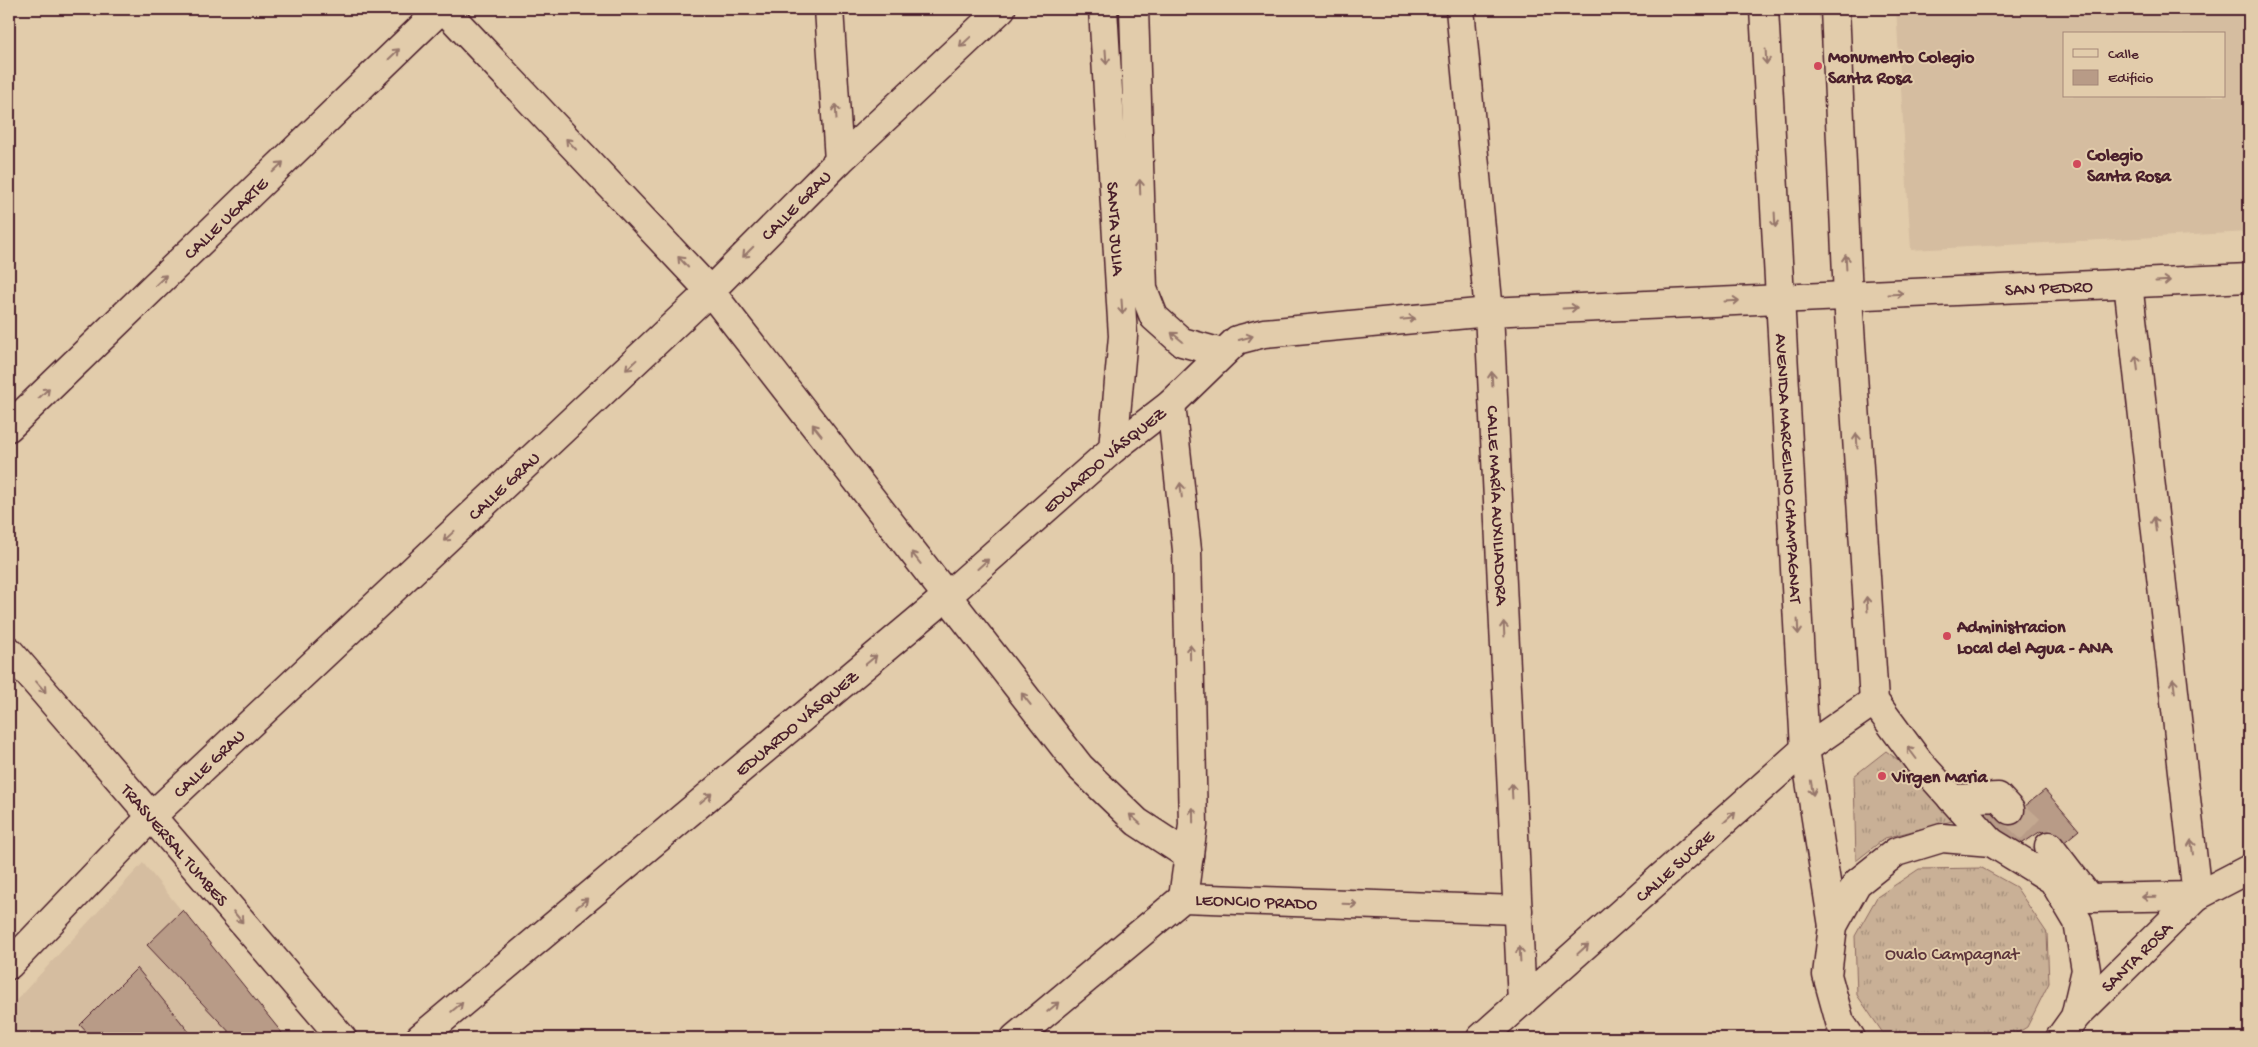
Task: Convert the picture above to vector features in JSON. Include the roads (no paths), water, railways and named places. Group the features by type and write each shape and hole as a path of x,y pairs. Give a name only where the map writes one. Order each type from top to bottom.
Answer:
{"street":[{"path":"443,9 710,291 1080,767 1137,822 1189,856"},
{"name":"CALLE UGARTE","path":"9,427 443,9"},
{"path":"829,9 839,161"},
{"name":"CALLE GRAU","path":"9,965 152,816 710,291 839,161 1001,9"},
{"name":"SANTA JULIA","path":"1103,9 1123,336 1113,449"},
{"name":"SANTA JULIA","path":"1134,9 1143,289 1154,316 1182,342 1222,353"},
{"name":"CALLE MARÍA AUXILIADORA","path":"1460,9 1489,312 1522,1002"},
{"name":"AVENIDA MARCELINO CHAMPAGNAT","path":"1764,9 1805,750 1833,926"},
{"path":"1835,9 1848,297 1874,701 1919,762 1991,842 2053,880 2089,898 2198,896 2249,869"},
{"name":"SAN PEDRO","path":"1489,312 2249,278"},
{"path":"2128,283 2198,896"},
{"name":"EDUARDO VÁSQUEZ","path":"420,1038 946,597 1113,449 1172,404 1237,340 1264,333 1489,312"},
{"path":"1172,404 1187,550 1193,825 1184,898"},
{"name":"TRASVERSAL TUMBES","path":"9,651 342,1038"},
{"name":"CALLE SUCRE","path":"1481,1038 1805,750 1874,701"},
{"path":"1952,799 1998,797 2010,810"},
{"path":"1843,1033 1828,974 1833,926 1857,883 1896,852 1942,838 1991,842"},
{"path":"2049,846 2089,898"},
{"path":"2053,880 2078,922 2086,970 2068,1028"},
{"name":"SANTA ROSA","path":"2068,1028 2198,896"},
{"name":"LEONCIO PRADO","path":"1015,1038 1184,898 1518,910"}],"tunnel":[{"path":"2010,810 2049,846"}],"place":[{"name":"Monumento Colegio Santa Rosa","path":"1818,66"},
{"name":"Colegio Santa Rosa","path":"2077,164"},
{"name":"Administracion Local del Agua - ANA","path":"1947,636"},
{"name":"Virgen Maria","path":"1882,776"}],"park label":[{"name":"Ovalo Campagnat","path":"1952,953"}]}
